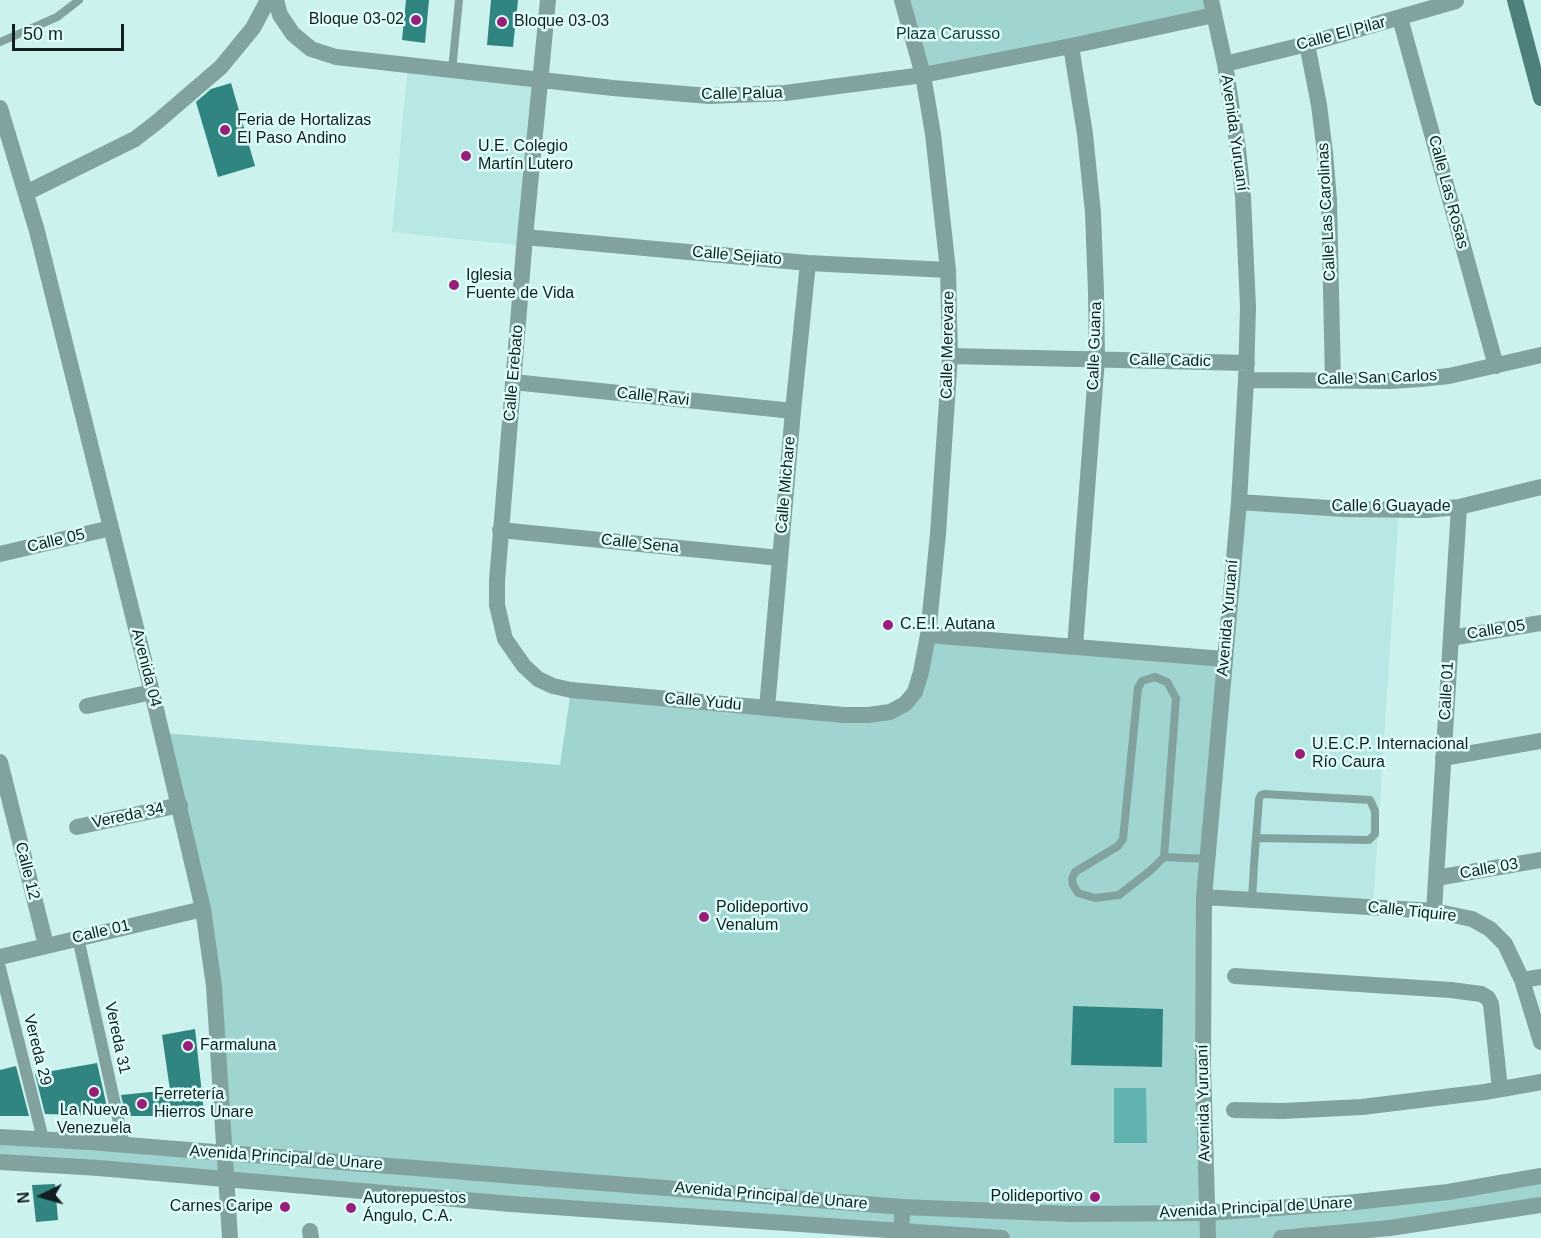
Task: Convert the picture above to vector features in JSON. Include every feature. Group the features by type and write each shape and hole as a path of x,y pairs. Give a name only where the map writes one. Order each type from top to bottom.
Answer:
{"main road":[{"path":"1515,0 1541,98"}],"street":[{"path":"26,193 135,139 157,122 221,67 253,28 268,0"},
{"name":"Calle Erebato","path":"505,639 497,605 500,530 548,0"},
{"name":"Calle Merevare","path":"902,0 923,75 933,134 948,270 950,356 938,534 928,635 915,692"},
{"name":"Calle El Pilar","path":"1225,64 1307,44 1456,1"},
{"name":"Calle Palua","path":"278,8 293,34 311,49 336,57 709,96 749,96 837,88 923,75 1071,46 1213,8"},
{"name":"Avenida Yuruaní","path":"1208,1238 1203,1066 1204,897 1239,502 1247,371 1243,197 1225,64 1213,8"},
{"name":"Calle Las Rosas","path":"1400,18 1496,366"},
{"name":"Calle Las Carolinas","path":"1307,44 1319,105 1325,153 1330,232 1333,381"},
{"name":"Calle Guana","path":"1071,46 1085,134 1093,213 1097,360 1075,647"},
{"name":"Avenida 04","path":"0,108 26,193 111,528 180,805 203,909 214,986 230,1238"},
{"name":"Calle Sejiato","path":"525,237 808,263 948,270"},
{"name":"Calle Michare","path":"767,708 808,263"},
{"name":"Calle San Carlos","path":"1247,371 1333,381 1421,379 1449,376 1541,355"},
{"name":"Calle Cadic","path":"950,356 1097,360 1247,371"},
{"name":"Calle Ravi","path":"513,382 793,411"},
{"name":"Calle 6 Guayade","path":"1239,502 1387,511 1459,507 1541,488"},
{"name":"Calle 01","path":"1434,911 1459,507"},
{"name":"Calle 05","path":"0,554 111,528"},
{"name":"Calle Sena","path":"500,530 780,558"},
{"name":"Calle 05","path":"1451,638 1541,623"},
{"path":"928,635 1224,659"},
{"name":"Calle Yudu","path":"505,639 524,666 538,679 553,686 868,716 890,712 898,708 905,704 915,692"},
{"path":"87,706 152,692"},
{"path":"1443,758 1541,741"},
{"name":"Calle 12","path":"0,762 7,823 46,945"},
{"name":"Vereda 34","path":"77,827 180,805"},
{"name":"Calle 03","path":"1436,878 1541,860"},
{"name":"Calle Tiquire","path":"1204,897 1434,911 1472,919 1490,929 1505,944 1537,1015 1541,1042"},
{"name":"Calle 01","path":"0,957 203,909"},
{"name":"Vereda 31","path":"78,938 124,1145"},
{"name":"Vereda 29","path":"0,968 43,1139"},
{"path":"1235,976 1451,990 1481,994 1488,998 1491,1004 1500,1089"},
{"path":"1522,980 1541,977"},
{"path":"1234,1110 1283,1111 1362,1107 1541,1082"},
{"name":"Avenida Principal de Unare","path":"0,1137 903,1207 1070,1214 1207,1213 1397,1198 1541,1176"},
{"name":"Avenida Principal de Unare","path":"0,1162 99,1168 226,1181 901,1235 1002,1238"},
{"name":"Avenida Principal de Unare","path":"1281,1238 1390,1228 1541,1205"},
{"path":"901,1235 903,1207"}],"lane":[{"path":"0,42 57,17 79,0"},
{"path":"452,70 459,0"},
{"path":"1155,677 1167,682 1176,698 1164,856 1151,870 1119,895 1095,898 1078,893 1073,885 1072,879 1076,872 1118,846 1123,839 1138,688 1142,681 1155,677"},
{"path":"1252,900 1256,838 1259,799 1264,794 1370,800 1375,811 1375,834 1369,840 1256,838"},
{"path":"1164,856 1208,859"}],"shaded area":[{"name":"U.E. Colegio Martín Lutero","path":"408,65 541,80 525,246 392,232"},
{"name":"U.E.C.P. Internacional Río Caura","path":"1239,502 1399,510 1373,907 1204,897"},
{"path":"1114,1088 1146,1088 1147,1143 1114,1143"}],"green space":[{"name":"Plaza Carusso","path":"902,0 1211,0 1214,15 923,75"},
{"name":"Polideportivo Venalum","path":"928,635 1224,659 1204,897 1207,1213 1541,1176 1541,1205 1286,1238 1002,1238 0,1162 0,1137 224,1153 214,986 162,733 560,765 571,690 844,715 905,704"}],"building":[{"name":"Bloque 03-02","path":"406,0 429,0 425,43 402,40"},
{"name":"Bloque 03-03","path":"491,0 518,0 513,47 487,45"},
{"name":"Feria de Hortalizas El Paso Andino","path":"231,83 255,166 218,177 196,102 211,89"},
{"path":"1073,1006 1163,1009 1162,1067 1071,1065"},
{"path":"195,1029 204,1113 176,1116 126,1116 121,1095 170,1090 162,1035"},
{"path":"97,1063 109,1116 45,1114 35,1074"},
{"path":"16,1066 29,1116 0,1116 0,1070"},
{"path":"55,1184 58,1220 36,1222 32,1185"}],"place":[{"name":"Bloque 03-02","path":"416,20"},
{"name":"Bloque 03-03","path":"502,22"},
{"name":"Feria de Hortalizas El Paso Andino","path":"225,130"},
{"name":"U.E. Colegio Martín Lutero","path":"466,156"},
{"name":"Iglesia Fuente de Vida","path":"454,285"},
{"name":"C.E.I. Autana","path":"888,625"},
{"name":"U.E.C.P. Internacional Río Caura","path":"1300,754"},
{"name":"Polideportivo Venalum","path":"704,917"},
{"name":"Farmaluna","path":"188,1046"},
{"name":"La Nueva Venezuela","path":"94,1092"},
{"name":"Ferretería Hierros Unare","path":"142,1104"},
{"name":"Polideportivo","path":"1095,1197"},
{"name":"Carnes Caripe","path":"285,1207"},
{"name":"Autorepuestos Ángulo, C.A.","path":"351,1208"}]}
